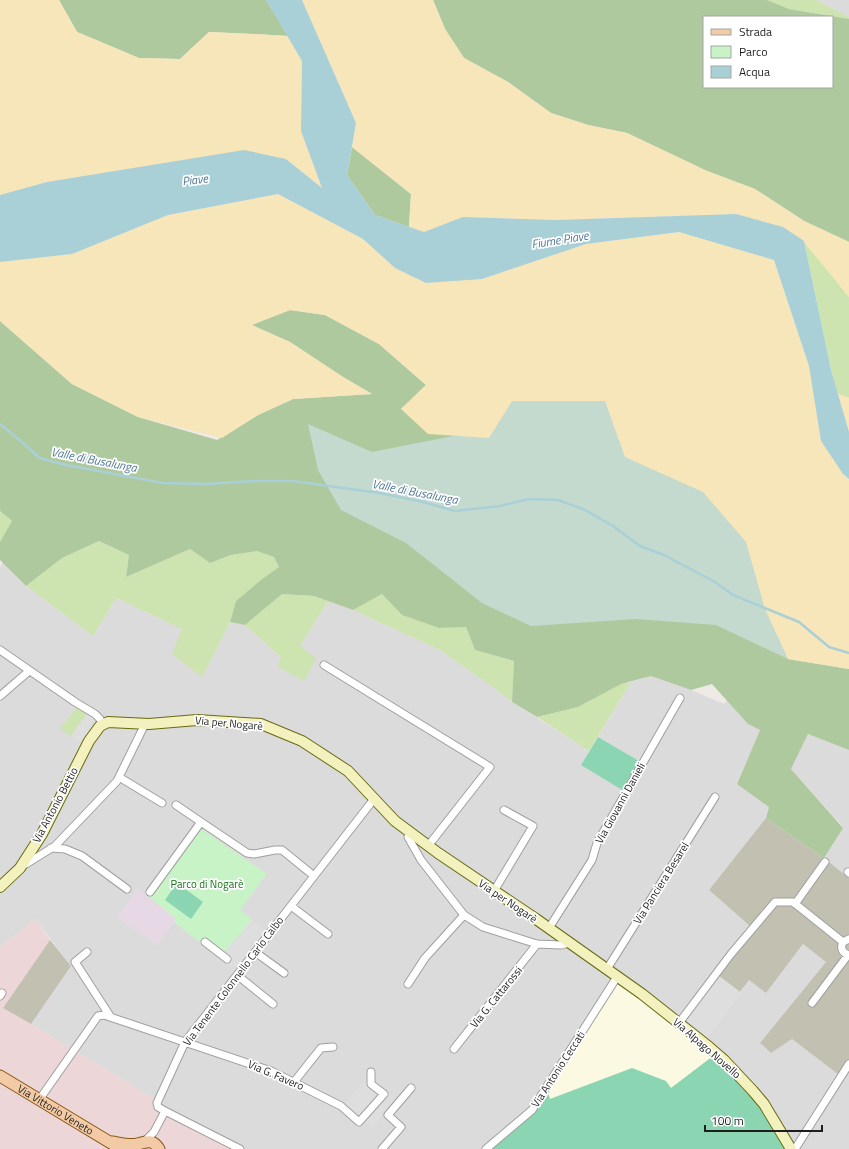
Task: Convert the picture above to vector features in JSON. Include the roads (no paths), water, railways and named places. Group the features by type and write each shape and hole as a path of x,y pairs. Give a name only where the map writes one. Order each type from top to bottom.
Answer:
{"main road":[{"name":"Via Vittorio Veneto","path":"0,1076 121,1149"},
{"name":"Via Vittorio Veneto","path":"111,1142 146,1145"}],"street":[{"path":"0,650 29,671 95,714 105,723"},
{"path":"324,665 490,767 428,846"},
{"path":"0,696 29,671"},
{"name":"Via Giovanni Danieli","path":"548,928 592,860 597,843 680,698"},
{"name":"Via per Nogarè","path":"105,723 145,724 197,720 264,725 302,741 348,771 395,821 428,846 642,994"},
{"name":"Via Antonio Bettio","path":"0,887 20,868 42,834 89,741 96,730 105,723"},
{"path":"23,862 26,864 32,861 51,848 112,786 119,777 145,724"},
{"path":"119,777 162,803"},
{"name":"Via Panciera Besarel","path":"607,969 715,797"},
{"name":"Via Tenente Colonnello Carlo Calbo","path":"165,1111 158,1107 157,1103 185,1042 374,799"},
{"path":"176,805 247,853 254,854 282,850 314,876"},
{"path":"494,891 533,826 504,810"},
{"path":"150,892 201,822"},
{"name":"Via per Nogarè","path":"409,831 408,837 421,860 464,916 483,926 537,944 561,945 569,943"},
{"path":"51,848 65,849 82,856 127,889"},
{"path":"795,904 825,862"},
{"path":"679,1023 731,954 775,902 792,902 846,940 841,946 844,954 849,955 812,1003"},
{"path":"291,906 328,934"},
{"path":"408,984 425,958 464,916"},
{"name":"Via Tenente Colonnello Carlo Calbo","path":"204,942 227,959"},
{"name":"Via G. Cattarossi","path":"454,1049 537,944"},
{"path":"87,952 75,962 110,1016"},
{"path":"255,952 284,973"},
{"path":"237,975 273,1004"},
{"name":"Via Antonio Ceccati","path":"486,1149 532,1110 617,977"},
{"name":"Via Alpago Novello","path":"642,994 724,1060 764,1104 791,1149"},
{"path":"39,1100 98,1016 110,1016"},
{"name":"Via G. Favero","path":"110,1016 272,1071 341,1106 359,1122 384,1094 371,1084 371,1072"},
{"path":"294,1082 321,1048 333,1047"},
{"path":"795,1149 849,1064"},
{"path":"382,1149 402,1127 388,1115 411,1088"},
{"path":"146,1145 165,1111 240,1149"}],"water":[{"path":"266,0 302,0 356,123 347,175 375,215 424,232 463,217 556,220 736,214 783,227 804,241 831,370 849,432 849,479 843,474 821,441 809,366 774,260 679,232 586,244 482,279 426,283 395,268 363,239 278,194 168,215 72,254 0,262 0,195 47,182 244,150 286,159 322,188 301,131 302,61"}],"waterway":[{"name":"Valle di Busalunga","path":"0,424 39,458 66,465 163,483 206,484 254,481 293,481 379,493 419,501 455,511 500,506 529,499 558,500 583,509 613,526 640,546 664,555 715,582 733,595 799,622 829,647 849,653"}],"water label":[{"name":"Piave","path":"195,180"},
{"name":"Fiume Piave","path":"560,240"}],"park label":[{"name":"Parco di Nogarè","path":"207,884"}]}
